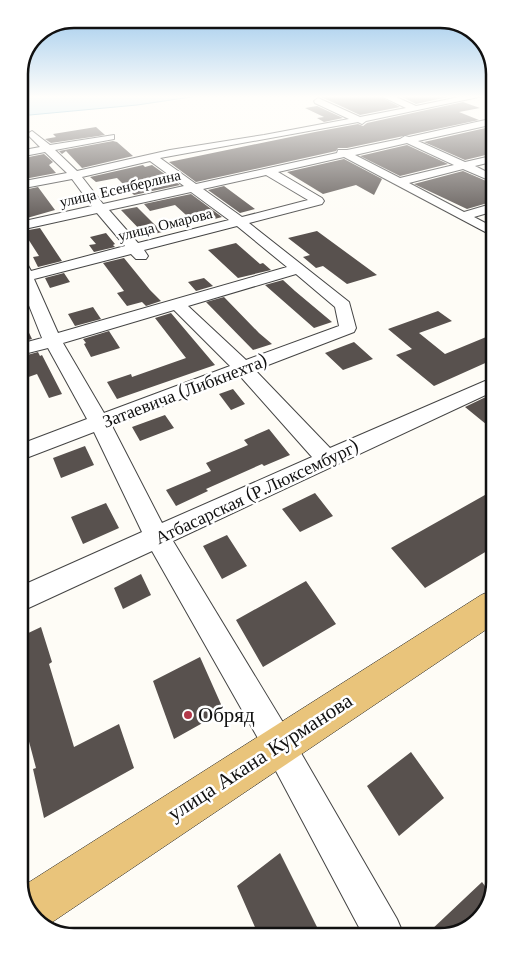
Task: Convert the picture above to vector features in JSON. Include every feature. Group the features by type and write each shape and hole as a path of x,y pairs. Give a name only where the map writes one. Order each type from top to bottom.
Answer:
{"main road":[{"name":"улица Акана Курманова","path":"34,906 486,611"}],"street":[{"path":"39,141 75,176 138,252"},
{"path":"28,152 92,141"},
{"path":"28,184 75,176 170,153 247,141"},
{"name":"улица Есенберлина","path":"28,224 406,141"},
{"path":"409,141 486,176"},
{"path":"331,147 486,228"},
{"path":"153,158 190,188 239,221 298,269"},
{"path":"399,182 486,160"},
{"name":"улица Омарова","path":"28,271 138,252 239,221 318,201 268,171"},
{"path":"463,216 486,209"},
{"path":"28,348 298,269"},
{"name":"Затаевича (Либкнехта)","path":"28,449 348,328 343,305 298,269"},
{"path":"28,286 52,340 100,423 157,537 279,745 380,928"},
{"path":"177,304 243,368 327,459"},
{"name":"Атбасарская (Р.Люксембург)","path":"28,596 486,387"}],"building":[{"path":"47,141 67,141 51,143"},
{"path":"113,141 117,142 133,156 82,168 66,151 62,154 59,151"},
{"path":"273,141 382,141 338,148 336,151 196,182 169,162"},
{"path":"486,141 486,155 465,160 424,142"},
{"path":"407,145 448,164 400,176 360,156"},
{"path":"44,154 53,162 49,165 56,173 28,178 28,157"},
{"path":"344,159 382,179 374,195 356,185 323,194 287,172"},
{"path":"143,165 145,167 152,165 180,185 134,195 117,178 96,182 90,177"},
{"path":"463,171 486,181 486,203 467,209 414,184"},
{"path":"224,186 255,209 240,213 208,190"},
{"path":"38,187 55,210 28,218 28,189"},
{"path":"191,194 222,217 196,224 175,205 150,211 144,204"},
{"path":"137,207 162,232 146,236 121,210"},
{"path":"40,228 62,261 38,267 33,257 39,256 28,239 28,230"},
{"path":"317,231 377,275 347,284 323,266 316,268 303,257 310,255 288,238"},
{"path":"106,233 115,244 113,245 115,247 94,252 89,245 96,244 90,237"},
{"path":"236,243 260,264 263,263 271,270 238,278 208,250"},
{"path":"124,258 161,301 146,306 142,302 127,306 117,293 124,291 103,263"},
{"path":"64,273 70,282 50,288 45,278"},
{"path":"204,278 213,286 196,291 188,282"},
{"path":"283,280 332,322 314,328 265,285"},
{"path":"224,297 272,344 253,350 206,302"},
{"path":"93,307 101,319 75,326 68,314"},
{"path":"438,311 452,321 419,333 445,354 486,337 486,363 434,386 396,355 412,349 388,329"},
{"path":"171,313 215,365 117,399 107,382 131,374 132,377 186,358 155,318"},
{"path":"28,331 32,339 28,340"},
{"path":"109,331 120,348 91,357 83,339"},
{"path":"354,342 373,359 343,370 325,353"},
{"path":"38,352 40,356 42,355 62,394 49,398 37,374 28,377 28,355"},
{"path":"233,389 245,404 231,410 219,394"},
{"path":"486,397 486,424 465,407"},
{"path":"165,415 174,428 140,441 132,427"},
{"path":"269,429 290,455 264,466 262,464 206,489 208,491 176,506 166,490 211,471 206,463 248,445 244,440"},
{"path":"85,446 94,465 61,478 53,458"},
{"path":"315,493 333,516 300,532 282,509"},
{"path":"486,494 486,552 425,588 391,548"},
{"path":"106,503 119,528 83,544 71,517"},
{"path":"227,535 247,566 222,579 203,546"},
{"path":"141,574 151,595 123,609 114,588"},
{"path":"306,581 336,624 263,667 236,620"},
{"path":"41,627 52,662 49,664 74,747 119,724 134,768 44,818 33,769 36,768 28,738 28,633"},
{"path":"200,657 224,711 174,739 153,681"},
{"path":"411,752 444,798 399,836 367,786"},
{"path":"280,853 317,928 255,928 237,886"},
{"path":"482,882 485,886 484,894 478,907 468,918 449,927 433,928"}],"place":[{"name":"Обряд","path":"188,715"}]}
